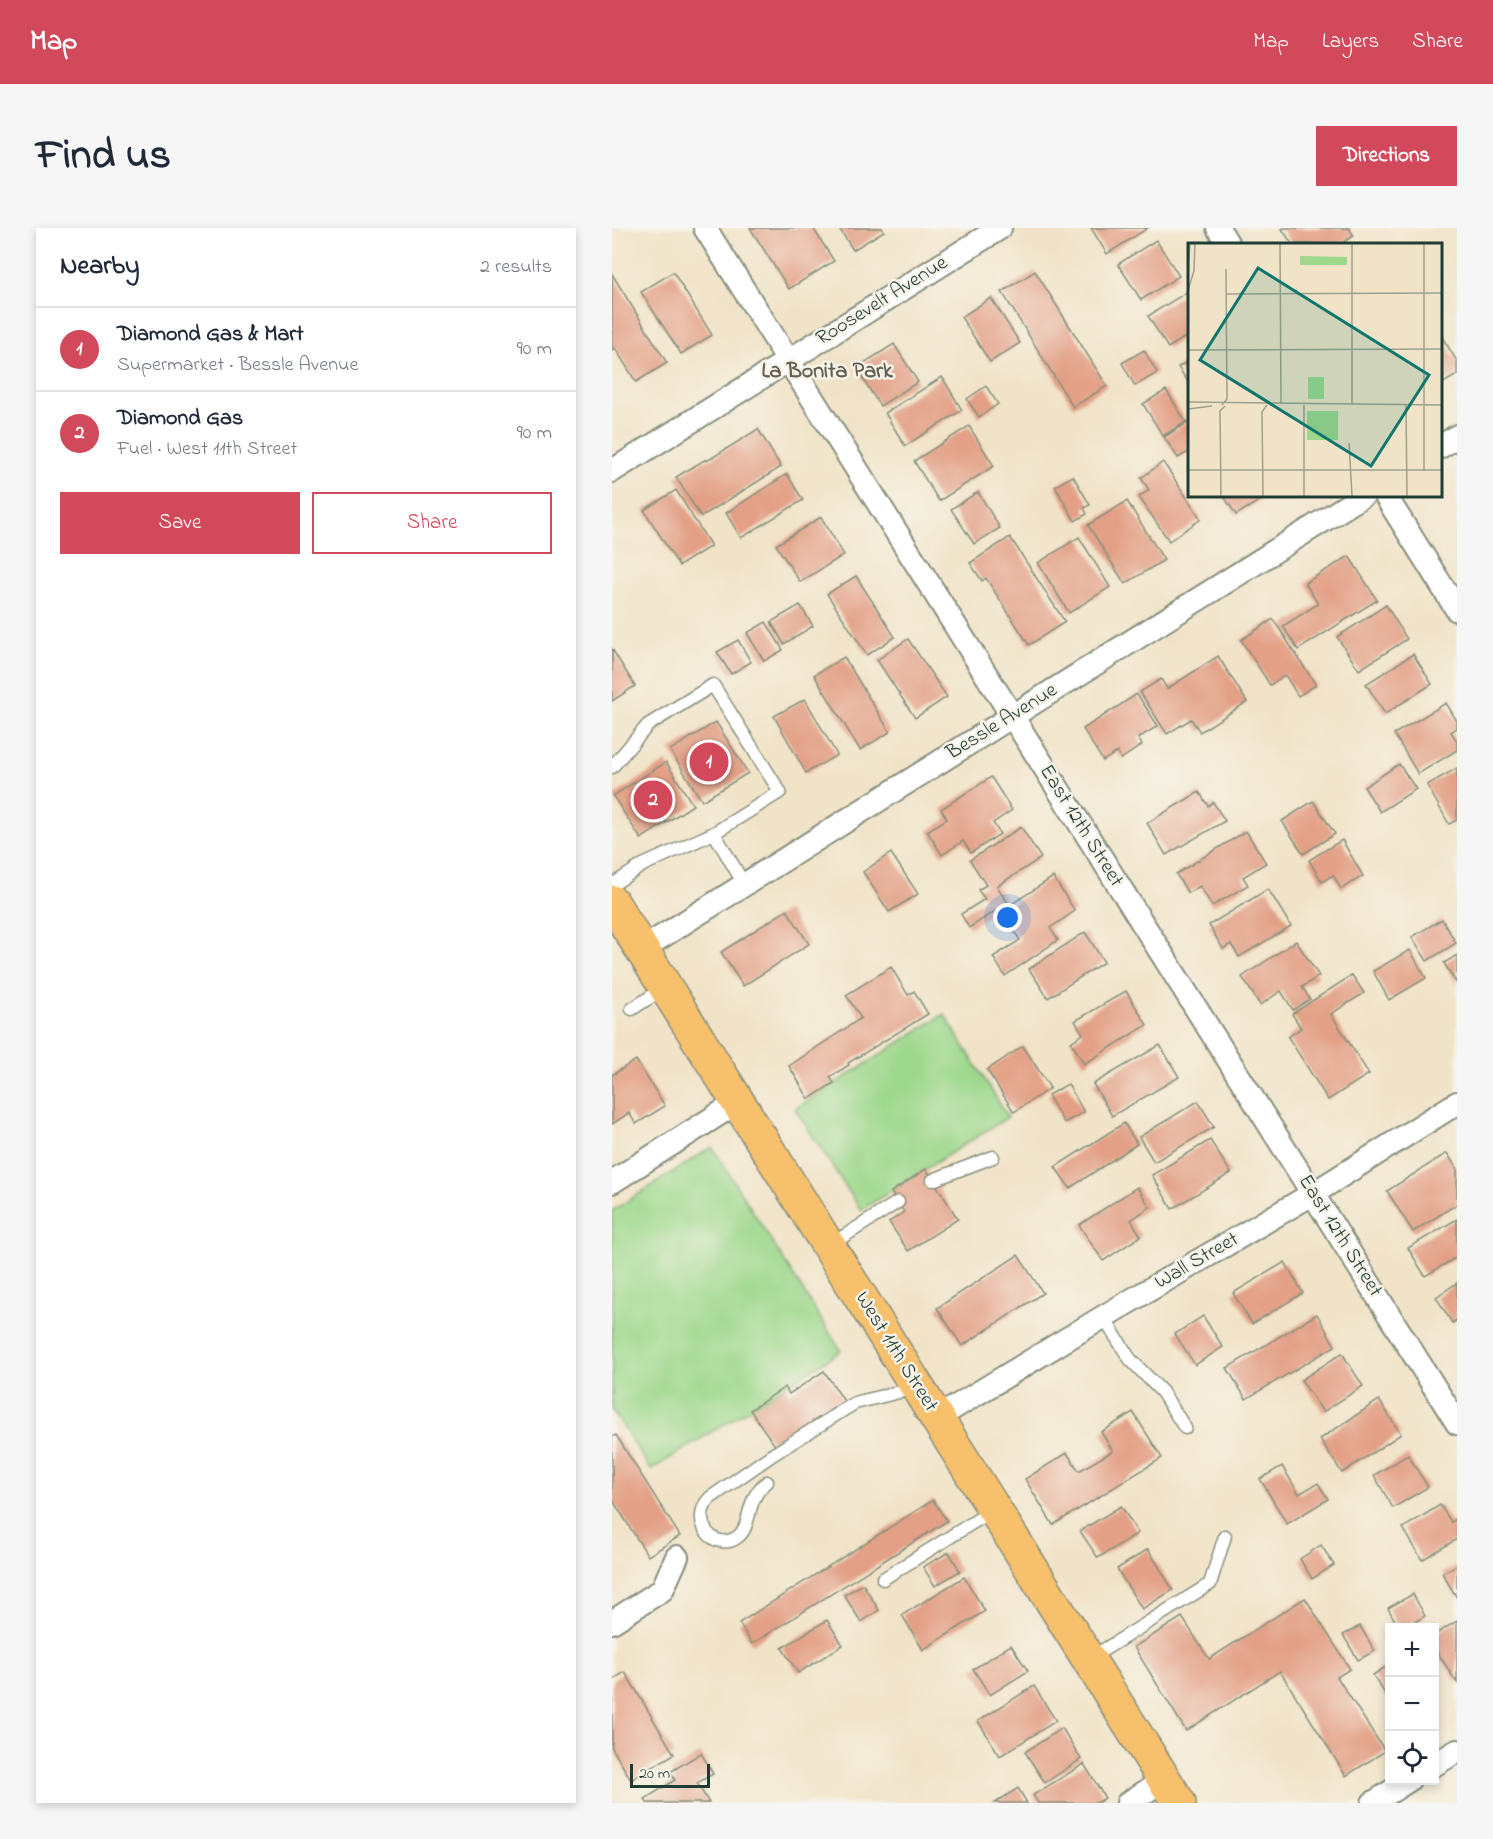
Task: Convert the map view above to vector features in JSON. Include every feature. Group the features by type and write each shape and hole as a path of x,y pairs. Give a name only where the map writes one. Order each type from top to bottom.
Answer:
{"main road":[{"name":"West 11th Street","path":"612,902 1171,1792"}],"street":[{"name":"East 12th Street","path":"705,228 1011,716 1453,1408"},
{"name":"Roosevelt Avenue","path":"612,471 1000,228"},
{"path":"1218,228 1227,243"},
{"path":"1442,446 1457,436"},
{"name":"Bessle Avenue","path":"642,949 1362,496"},
{"path":"1385,496 1457,610"},
{"path":"612,1182 738,1102"},
{"name":"Wall Street","path":"937,1418 1102,1317 1314,1193 1457,1103"},
{"path":"612,1622 662,1590 677,1557"},
{"path":"1439,1762 1457,1751"},
{"path":"1373,1803 1401,1785"},
{"path":"1128,1803 1171,1792"}],"lane":[{"path":"612,767 648,725 713,684 780,792 714,833 643,865 612,885"},
{"path":"714,833 744,884"},
{"path":"632,1009 666,987"},
{"path":"933,1180 993,1157"},
{"path":"828,1245 898,1202"},
{"path":"1102,1317 1130,1359 1162,1392 1185,1428"},
{"path":"767,1482 754,1493 744,1529 739,1536 732,1540 720,1541 710,1536 702,1526 700,1515 704,1504 710,1498 772,1455 855,1403 918,1388"},
{"path":"883,1579 994,1509"},
{"path":"1088,1660 1210,1584 1225,1536"}],"green space":[{"path":"944,1014 1008,1117 861,1210 795,1109"},
{"path":"712,1147 841,1351 651,1470 612,1409 612,1211"}],"building":[{"path":"750,228 813,228 834,261 789,289"},
{"path":"839,228 882,228 884,231 853,250"},
{"path":"1091,228 1148,228 1107,254"},
{"path":"1349,228 1354,236 1342,243 1291,243 1282,229"},
{"path":"1156,240 1179,276 1141,300 1118,264"},
{"path":"1035,271 1107,386 1073,407 1002,292"},
{"path":"673,272 712,335 681,354 641,292"},
{"path":"612,274 667,363 636,382 615,348 612,350"},
{"path":"1188,291 1188,335 1168,348 1148,316"},
{"path":"991,298 1020,343 990,362 961,317"},
{"path":"1442,337 1457,361 1457,375 1442,384"},
{"path":"894,344 918,382 880,406 856,368"},
{"path":"1144,350 1157,373 1135,386 1122,363"},
{"path":"1188,361 1188,382 1178,367"},
{"path":"942,377 962,410 905,446 885,413"},
{"path":"986,386 998,404 979,417 967,399"},
{"path":"1166,390 1186,422 1163,436 1143,404"},
{"path":"1188,422 1188,452 1178,458 1164,437"},
{"path":"969,426 994,466 939,501 914,461"},
{"path":"758,429 781,467 701,517 676,477 706,459 707,461"},
{"path":"1163,462 1201,519 1169,541 1139,497 1149,490 1141,478"},
{"path":"787,474 803,500 741,538 726,513"},
{"path":"1073,476 1090,505 1084,508 1087,514 1075,521 1055,486"},
{"path":"676,490 711,546 679,566 644,510"},
{"path":"978,492 1000,528 974,544 951,509"},
{"path":"1224,496 1267,496 1236,515"},
{"path":"1127,501 1164,560 1125,584 1088,525"},
{"path":"821,517 844,555 800,582 776,545"},
{"path":"1010,537 1065,622 1029,645 986,578 982,581 970,563"},
{"path":"1079,537 1110,587 1069,613 1038,563"},
{"path":"1349,556 1377,600 1298,650 1283,626 1318,604 1305,583"},
{"path":"856,576 895,637 867,655 827,594"},
{"path":"800,605 813,626 784,644 771,622"},
{"path":"1386,605 1407,639 1359,670 1337,637"},
{"path":"1273,619 1316,685 1298,696 1285,675 1270,685 1241,640"},
{"path":"766,622 783,650 764,661 747,633"},
{"path":"908,639 947,697 915,718 877,660"},
{"path":"738,640 751,662 731,674 717,652"},
{"path":"612,649 635,686 612,701"},
{"path":"1413,654 1432,684 1385,714 1366,684"},
{"path":"1218,656 1247,702 1200,732 1191,719 1167,734 1140,692 1161,679 1167,689"},
{"path":"844,657 890,732 860,750 814,675"},
{"path":"1137,694 1158,726 1138,738 1142,745 1121,759 1117,752 1103,761 1083,729"},
{"path":"805,699 837,755 806,773 774,716"},
{"path":"1446,703 1457,721 1457,728 1451,732 1457,741 1457,750 1418,774 1394,734"},
{"path":"716,722 748,773 702,801 670,750"},
{"path":"666,762 693,805 641,839 613,796"},
{"path":"1399,764 1416,789 1380,812 1364,787"},
{"path":"1457,768 1457,820 1449,824 1427,785"},
{"path":"991,777 1012,810 993,823 1000,834 971,853 963,841 942,855 927,831 947,819 941,809"},
{"path":"1199,792 1208,806 1213,802 1225,821 1166,855 1147,823"},
{"path":"1313,801 1335,834 1303,854 1282,821"},
{"path":"1021,827 1041,858 997,886 1008,903 969,928 961,914 985,899 978,890 986,885 970,860"},
{"path":"1246,831 1266,863 1243,877 1248,885 1212,906 1200,886 1188,893 1176,874"},
{"path":"1342,840 1363,876 1341,889 1333,875 1322,882 1309,860"},
{"path":"891,853 918,894 889,912 863,872"},
{"path":"1053,877 1075,911 1050,928 1058,940 1005,976 993,957 1020,940 1011,926 1005,930 995,915"},
{"path":"1268,889 1291,926 1239,957 1231,944 1223,949 1209,925"},
{"path":"787,910 809,944 743,986 721,952"},
{"path":"1442,919 1456,943 1427,961 1412,937"},
{"path":"1085,932 1104,962 1048,998 1029,969"},
{"path":"1296,941 1319,976 1302,987 1310,999 1293,1010 1281,991 1260,1005 1242,977"},
{"path":"1410,950 1426,978 1389,1000 1373,971"},
{"path":"1457,955 1457,984 1444,963"},
{"path":"891,967 908,995 914,991 928,1014 848,1063 849,1065 830,1077 834,1083 809,1099 789,1066 861,1018 846,995"},
{"path":"1352,975 1364,993 1331,1014 1369,1074 1328,1100 1288,1037 1301,1028 1292,1014"},
{"path":"1126,991 1147,1025 1084,1064 1071,1042 1083,1034 1075,1021"},
{"path":"1160,1045 1179,1077 1112,1116 1093,1084"},
{"path":"1023,1046 1050,1088 1014,1112 987,1070"},
{"path":"636,1060 665,1106 636,1124 629,1113 612,1124 612,1075"},
{"path":"1068,1084 1084,1112 1064,1123 1048,1095"},
{"path":"1198,1101 1214,1127 1154,1162 1139,1137"},
{"path":"1124,1123 1137,1144 1070,1188 1055,1167"},
{"path":"1210,1140 1231,1173 1172,1209 1152,1175"},
{"path":"1447,1153 1457,1169 1457,1204 1413,1232 1387,1191"},
{"path":"926,1169 958,1219 908,1251 889,1222 904,1212 891,1192"},
{"path":"1137,1187 1150,1207 1131,1220 1141,1236 1103,1261 1079,1225"},
{"path":"1457,1219 1457,1257 1425,1276 1408,1248"},
{"path":"1018,1255 1043,1293 962,1346 937,1308"},
{"path":"1285,1262 1303,1293 1252,1324 1233,1293"},
{"path":"1457,1283 1457,1320 1452,1323 1436,1297"},
{"path":"1317,1314 1335,1346 1246,1399 1227,1368"},
{"path":"1203,1316 1223,1347 1195,1365 1175,1334"},
{"path":"1342,1353 1363,1386 1323,1412 1301,1380"},
{"path":"824,1371 844,1401 776,1447 750,1410 785,1387 789,1394"},
{"path":"1379,1400 1401,1434 1342,1473 1320,1439"},
{"path":"1133,1412 1162,1458 1053,1525 1025,1479 1067,1453 1079,1471 1113,1451 1101,1432"},
{"path":"616,1435 680,1536 648,1556 612,1499 612,1437"},
{"path":"1408,1455 1428,1487 1393,1508 1374,1475"},
{"path":"1282,1466 1299,1494 1318,1483 1328,1499 1287,1524 1260,1479"},
{"path":"933,1500 947,1521 752,1644 739,1623"},
{"path":"1440,1505 1451,1522 1457,1519 1457,1539 1422,1560 1403,1528"},
{"path":"1121,1506 1138,1533 1098,1558 1080,1531"},
{"path":"1321,1545 1334,1565 1312,1579 1300,1559"},
{"path":"1148,1549 1173,1590 1142,1609 1117,1569"},
{"path":"949,1552 960,1571 935,1586 923,1567"},
{"path":"1457,1565 1457,1598 1442,1573"},
{"path":"964,1577 985,1611 923,1650 902,1615"},
{"path":"863,1584 879,1610 861,1622 844,1595"},
{"path":"1413,1594 1425,1616 1413,1623 1396,1623 1388,1608"},
{"path":"1305,1598 1350,1669 1337,1677 1385,1751 1346,1776 1280,1671 1186,1731 1134,1647 1182,1617 1209,1659"},
{"path":"827,1620 843,1645 798,1673 782,1648"},
{"path":"1457,1621 1457,1683 1439,1655 1439,1632"},
{"path":"1360,1626 1375,1651 1358,1660 1343,1635"},
{"path":"1011,1645 1028,1671 990,1695 973,1669"},
{"path":"1385,1667 1385,1694 1373,1675"},
{"path":"625,1672 674,1754 631,1780 612,1748 612,1680"},
{"path":"1034,1686 1056,1721 1000,1756 978,1721"},
{"path":"1062,1728 1081,1759 1045,1783 1025,1752"},
{"path":"701,1753 713,1774 697,1783 709,1803 647,1803 645,1799 675,1780 670,1772"},
{"path":"1084,1764 1105,1798 1097,1803 1038,1803 1033,1795"},
{"path":"1018,1788 1027,1803 995,1803"}],"place":[{"name":"Diamond Gas & Mart","path":"709,762"},
{"name":"Diamond Gas","path":"653,800"}],"district":[{"name":"La Bonita Park","path":"827,372"}]}
